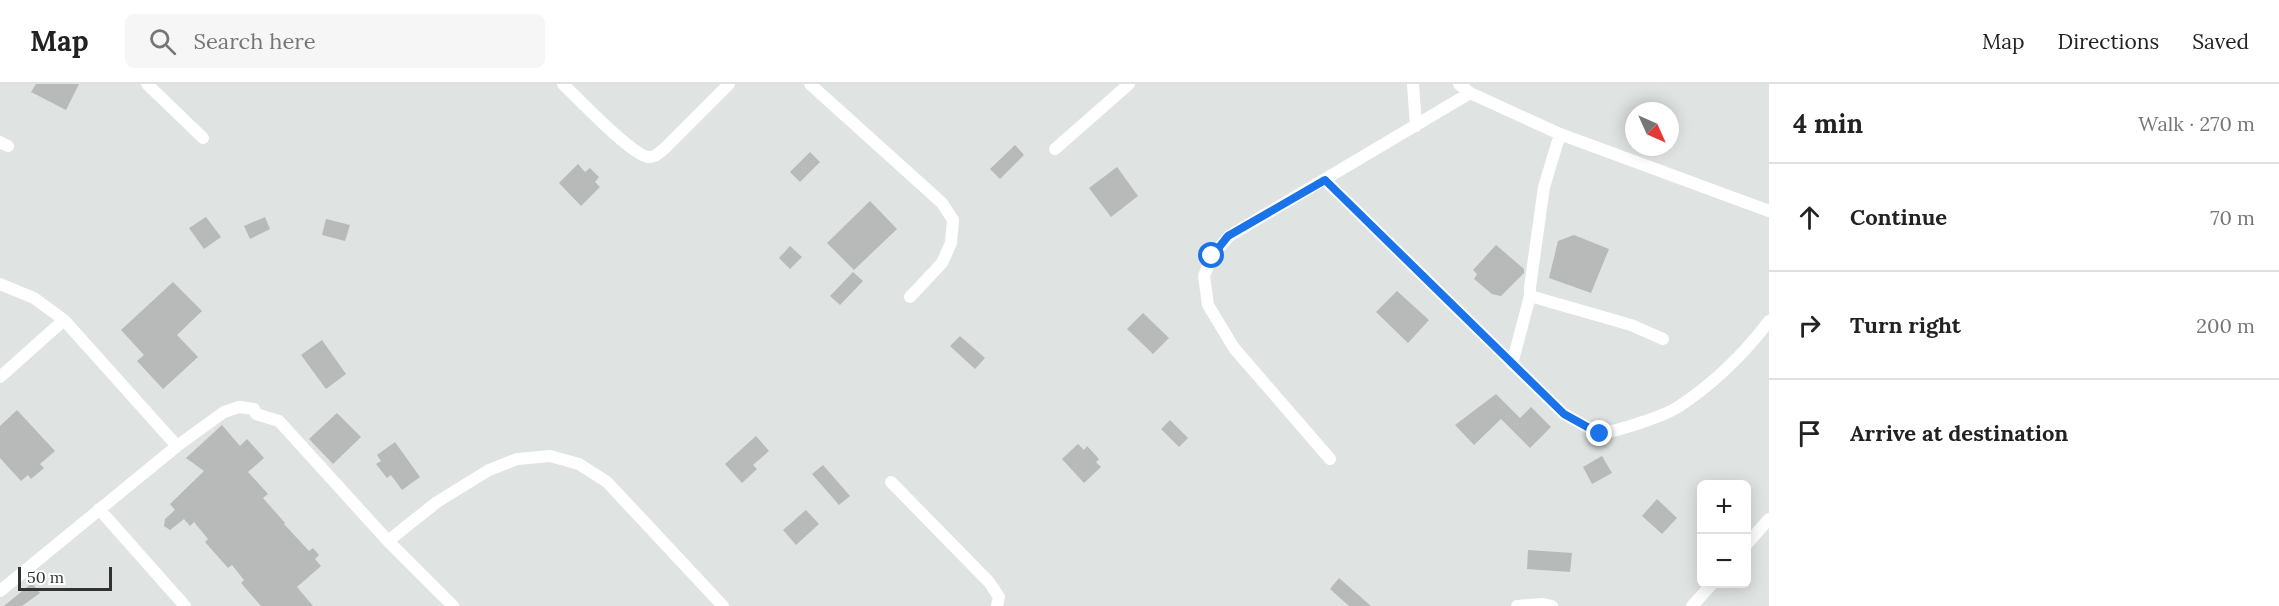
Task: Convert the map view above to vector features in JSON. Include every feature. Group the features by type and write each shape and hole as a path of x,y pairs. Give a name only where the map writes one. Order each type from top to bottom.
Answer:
{"street":[{"path":"147,84 203,138"},
{"path":"562,84 624,142 645,157 653,157 664,149 729,84"},
{"path":"1055,149 1129,84"},
{"path":"1413,84 1416,126"},
{"path":"1459,84 1470,93 1560,134 1769,211"},
{"path":"815,86 942,203 953,220 951,243 942,263 910,297"},
{"path":"1330,459 1234,348 1208,304 1204,276 1212,256 1228,236 1470,93"},
{"path":"1512,364 1530,296 1544,187 1560,134"},
{"path":"1325,180 1564,414 1600,434 1618,430 1677,408 1733,363 1769,321"},
{"path":"0,284 34,298 64,320 177,446"},
{"path":"1530,296 1631,325 1663,339"},
{"path":"0,377 64,320"},
{"path":"0,591 177,446 224,412 239,407 254,409 256,414 279,421 388,541 453,606"},
{"path":"388,541 437,502 489,470 517,459 550,456 579,464 607,482 723,606"},
{"path":"891,482 989,582 999,597 997,606"},
{"path":"99,509 185,606"},
{"path":"1751,539 1769,519"},
{"path":"1692,606 1708,588"},
{"path":"1517,606 1543,604 1552,606"}],"building":[{"path":"36,84 79,84 66,110 31,92"},
{"path":"1015,145 1024,155 1000,179 990,169"},
{"path":"810,152 820,162 800,182 790,172"},
{"path":"578,164 585,172 590,168 599,177 595,182 600,187 581,206 559,183"},
{"path":"1117,167 1138,196 1111,217 1089,188"},
{"path":"870,201 897,229 854,270 827,243"},
{"path":"206,217 221,237 204,249 189,228"},
{"path":"265,217 270,229 250,239 244,226"},
{"path":"326,219 350,225 345,241 322,235"},
{"path":"1574,235 1609,249 1591,293 1549,278 1558,241"},
{"path":"1496,245 1524,269 1524,273 1501,296 1492,294 1474,279 1477,274 1473,270"},
{"path":"790,246 802,257 790,269 779,258"},
{"path":"853,272 863,281 840,305 830,296"},
{"path":"173,282 202,311 177,335 198,357 163,389 137,361 144,355 121,330"},
{"path":"1397,291 1429,320 1408,343 1376,312"},
{"path":"1143,313 1169,338 1153,354 1127,329"},
{"path":"960,336 985,358 975,369 950,346"},
{"path":"322,340 346,374 326,389 301,355"},
{"path":"1496,394 1520,418 1531,407 1551,427 1530,448 1501,419 1474,445 1455,425"},
{"path":"17,410 55,451 40,464 44,468 31,479 28,475 21,481 0,458 0,426"},
{"path":"337,413 361,437 333,464 309,439"},
{"path":"1170,420 1188,438 1179,447 1161,429"},
{"path":"222,425 240,446 247,439 264,458 248,472 268,494 263,498 284,524 309,551 313,548 319,555 315,559 321,566 297,587 313,606 261,606 241,583 244,580 232,565 228,568 205,542 208,539 194,522 190,526 184,519 170,530 164,526 165,519 175,510 170,504 204,471 186,458"},
{"path":"756,436 769,451 753,465 757,469 742,483 725,464"},
{"path":"395,442 420,477 402,490 391,475 387,478 376,464 381,461 377,455"},
{"path":"1078,444 1084,450 1087,446 1099,459 1096,462 1101,467 1084,483 1062,459"},
{"path":"1602,456 1612,473 1592,484 1583,467"},
{"path":"823,465 850,496 839,505 812,474"},
{"path":"1657,499 1677,518 1662,534 1642,516"},
{"path":"806,510 819,524 796,545 783,530"},
{"path":"1528,550 1572,553 1570,572 1527,569"},
{"path":"1339,578 1371,606 1349,606 1330,589"},
{"path":"32,583 40,593 22,606 4,606"}],"route":[{"path":"1212,256 1228,236 1325,180 1564,414 1600,434"}]}
